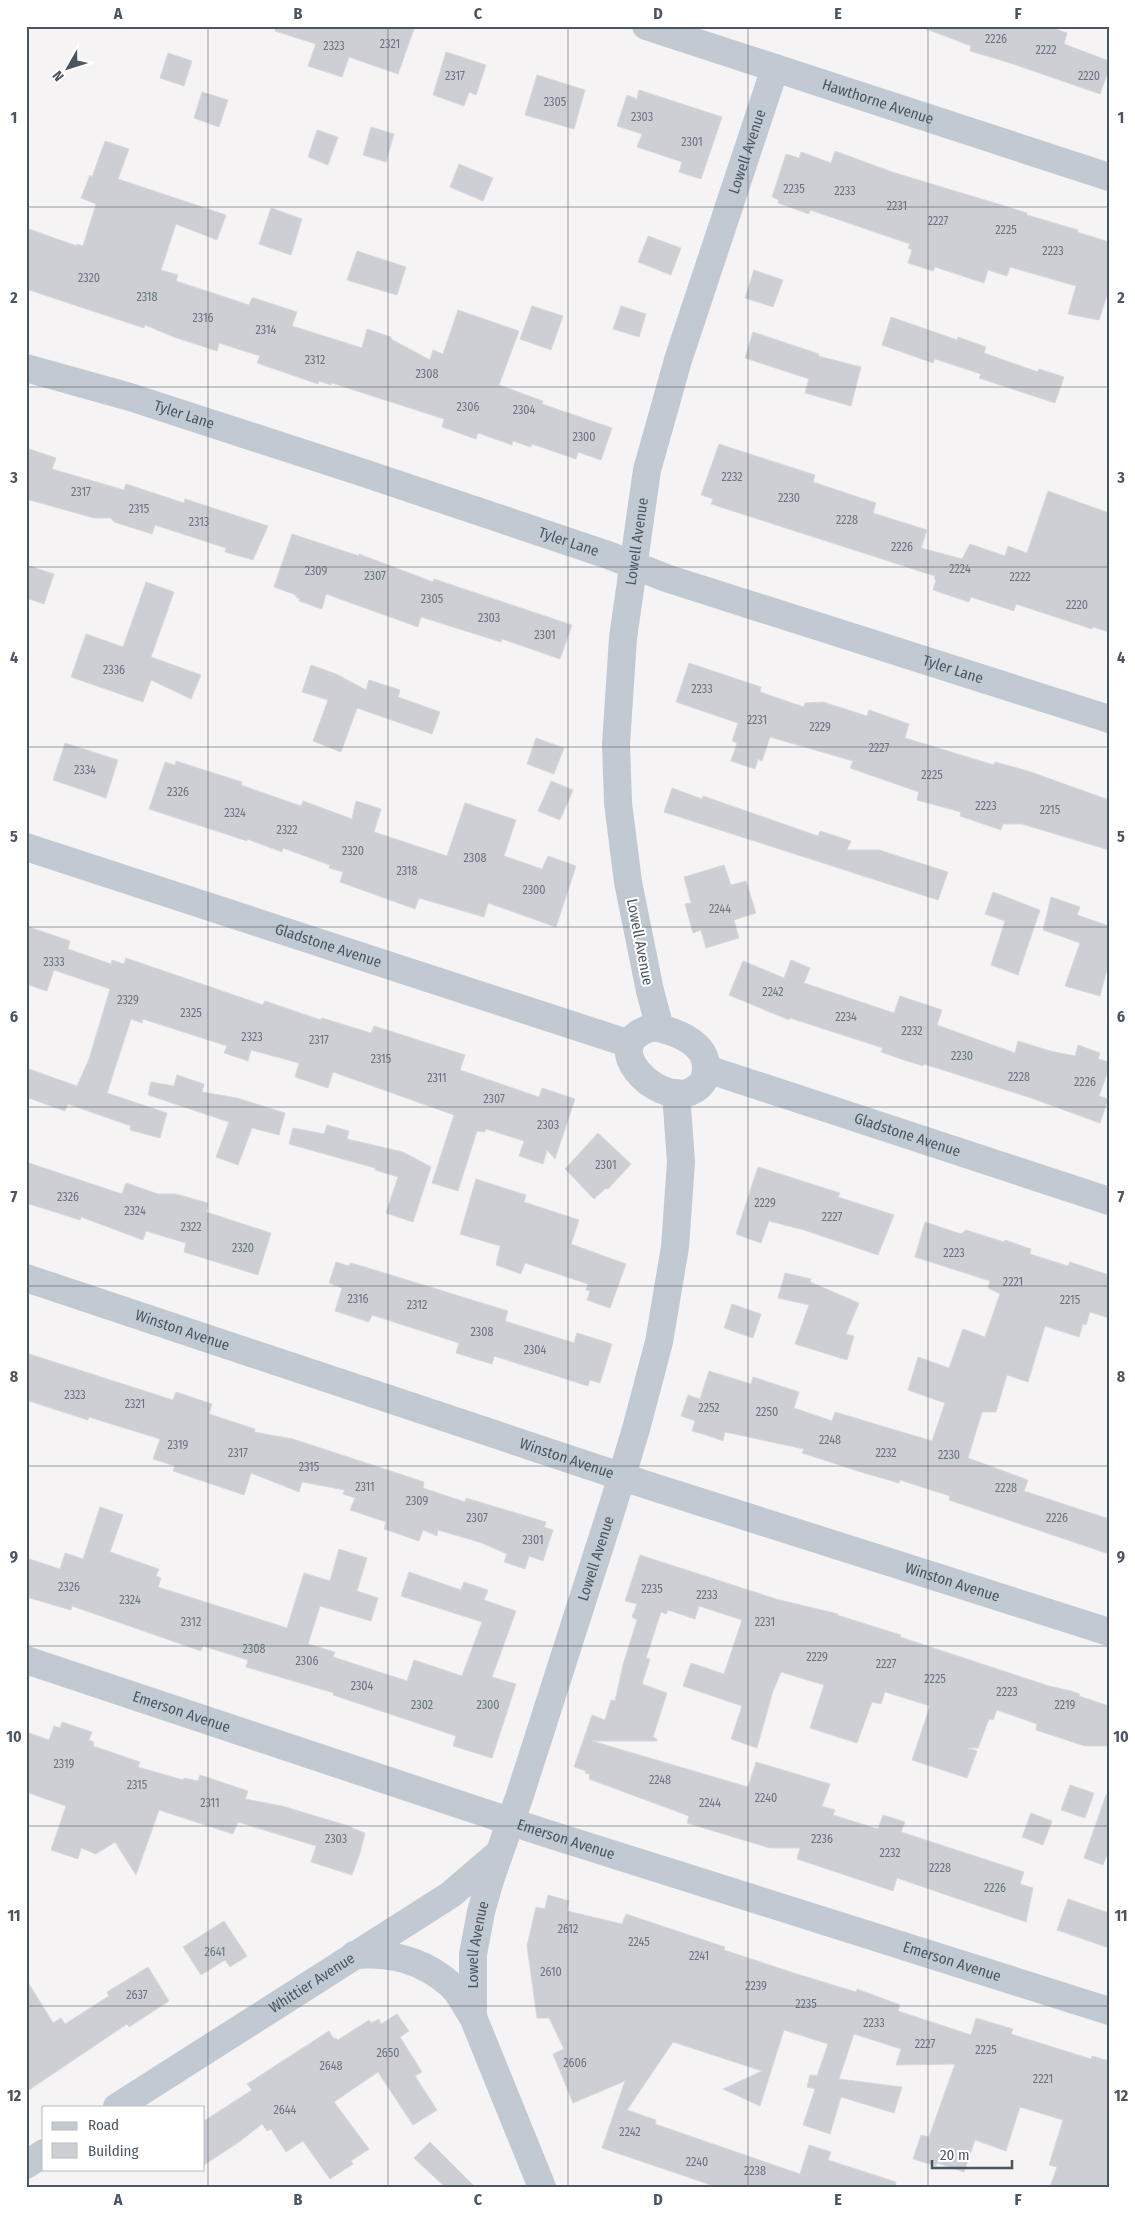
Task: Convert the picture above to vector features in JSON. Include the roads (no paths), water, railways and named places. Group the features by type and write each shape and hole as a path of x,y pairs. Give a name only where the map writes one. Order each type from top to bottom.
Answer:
{"street":[{"name":"Hawthorne Avenue","path":"646,26 1109,177"},
{"name":"Lowell Avenue","path":"660,1028 650,991 628,882 618,803 616,744 623,638 647,470 678,360 775,68"},
{"name":"Tyler Lane","path":"26,368 130,397 608,555 632,566 1109,719"},
{"name":"Gladstone Avenue","path":"26,847 630,1044"},
{"path":"654,1027 660,1028 676,1032 691,1042 703,1054 706,1069 705,1079 699,1087 690,1092 676,1093 661,1089 647,1081 635,1069 629,1059 630,1044 641,1030 654,1027"},
{"name":"Gladstone Avenue","path":"706,1069 1109,1201"},
{"name":"Lowell Avenue","path":"473,2017 473,1954 481,1912 636,1429 659,1342 672,1276 681,1162 676,1093"},
{"name":"Winston Avenue","path":"26,1278 621,1476 1109,1632"},
{"name":"Emerson Avenue","path":"26,1660 511,1821 1109,2011"},
{"name":"Whittier Avenue","path":"119,2106 354,1954 450,1895 502,1851"},
{"name":"Lowell Avenue","path":"354,1954 385,1954 404,1958 427,1968 452,1986 473,2017 542,2187"},
{"path":"26,2165 42,2154"}]}
